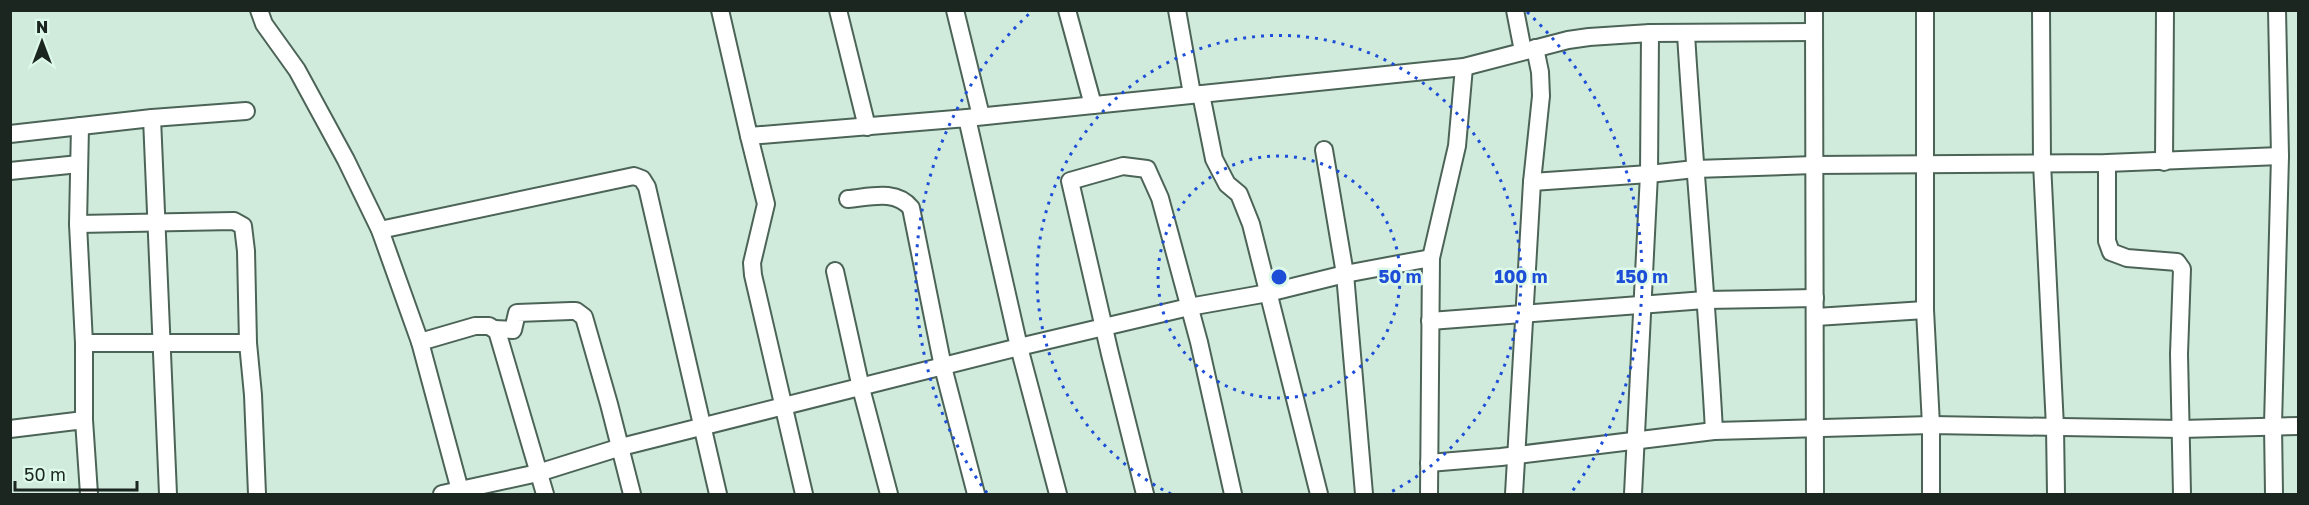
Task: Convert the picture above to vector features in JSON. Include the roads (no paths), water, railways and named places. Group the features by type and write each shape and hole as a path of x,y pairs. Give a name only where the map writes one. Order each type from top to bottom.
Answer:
{"street":[{"path":"259,10 264,24 297,70 346,160 380,230 420,342 460,493"},
{"path":"720,10 749,136 766,197 764,218 752,263 753,275 804,495"},
{"path":"838,10 867,127"},
{"path":"955,10 1019,347 1058,495"},
{"path":"1067,10 1093,105"},
{"path":"1177,10 1196,94 1214,159 1227,184 1239,194 1251,224 1319,495"},
{"path":"1514,495 1532,182 1541,96 1540,72 1528,50 1515,10"},
{"path":"1814,10 1815,495"},
{"path":"1925,10 1925,310 1931,425 1931,495"},
{"path":"2041,10 2042,163 2055,427 2056,495"},
{"path":"2164,162 2165,10"},
{"path":"2274,495 2273,425 2280,156 2277,10"},
{"path":"749,136 974,117 1464,67 1578,38 1650,33 1813,32"},
{"path":"1633,495 1649,174 1650,33"},
{"path":"1686,34 1714,430"},
{"path":"1429,495 1431,258 1457,146 1464,67"},
{"path":"10,134 152,118 246,111"},
{"path":"152,118 168,495"},
{"path":"80,126 78,224 84,343 84,420 89,495"},
{"path":"1324,150 1345,274 1364,495"},
{"path":"1532,182 1695,169 1814,165 2164,162 2280,156"},
{"path":"2107,163 2107,241 2111,252 2127,258 2177,262 2182,269 2179,354 2182,495"},
{"path":"10,171 80,164"},
{"path":"1145,495 1070,181 1123,166 1147,169 1160,198 1189,307 1233,495"},
{"path":"380,230 634,176 642,179 646,187 718,495"},
{"path":"848,199 892,195 904,200 911,208 943,367 976,495"},
{"path":"78,224 155,224 204,221 240,223 254,227 258,231"},
{"path":"240,223 243,226 246,251 248,343 254,395 257,495"},
{"path":"442,495 460,493 621,447 1104,326 1345,274 1431,258"},
{"path":"835,271 861,388 889,495"},
{"path":"1430,321 1705,300 1815,298"},
{"path":"1816,317 1925,310"},
{"path":"494,329 513,330 517,313 571,311 581,314 585,320 621,447 632,495"},
{"path":"420,342 475,326 489,326 499,335 545,495"},
{"path":"84,343 162,341 248,343"},
{"path":"10,429 84,420"},
{"path":"1429,463 1515,455 1714,430 1931,425 2181,429 2298,426"}]}
